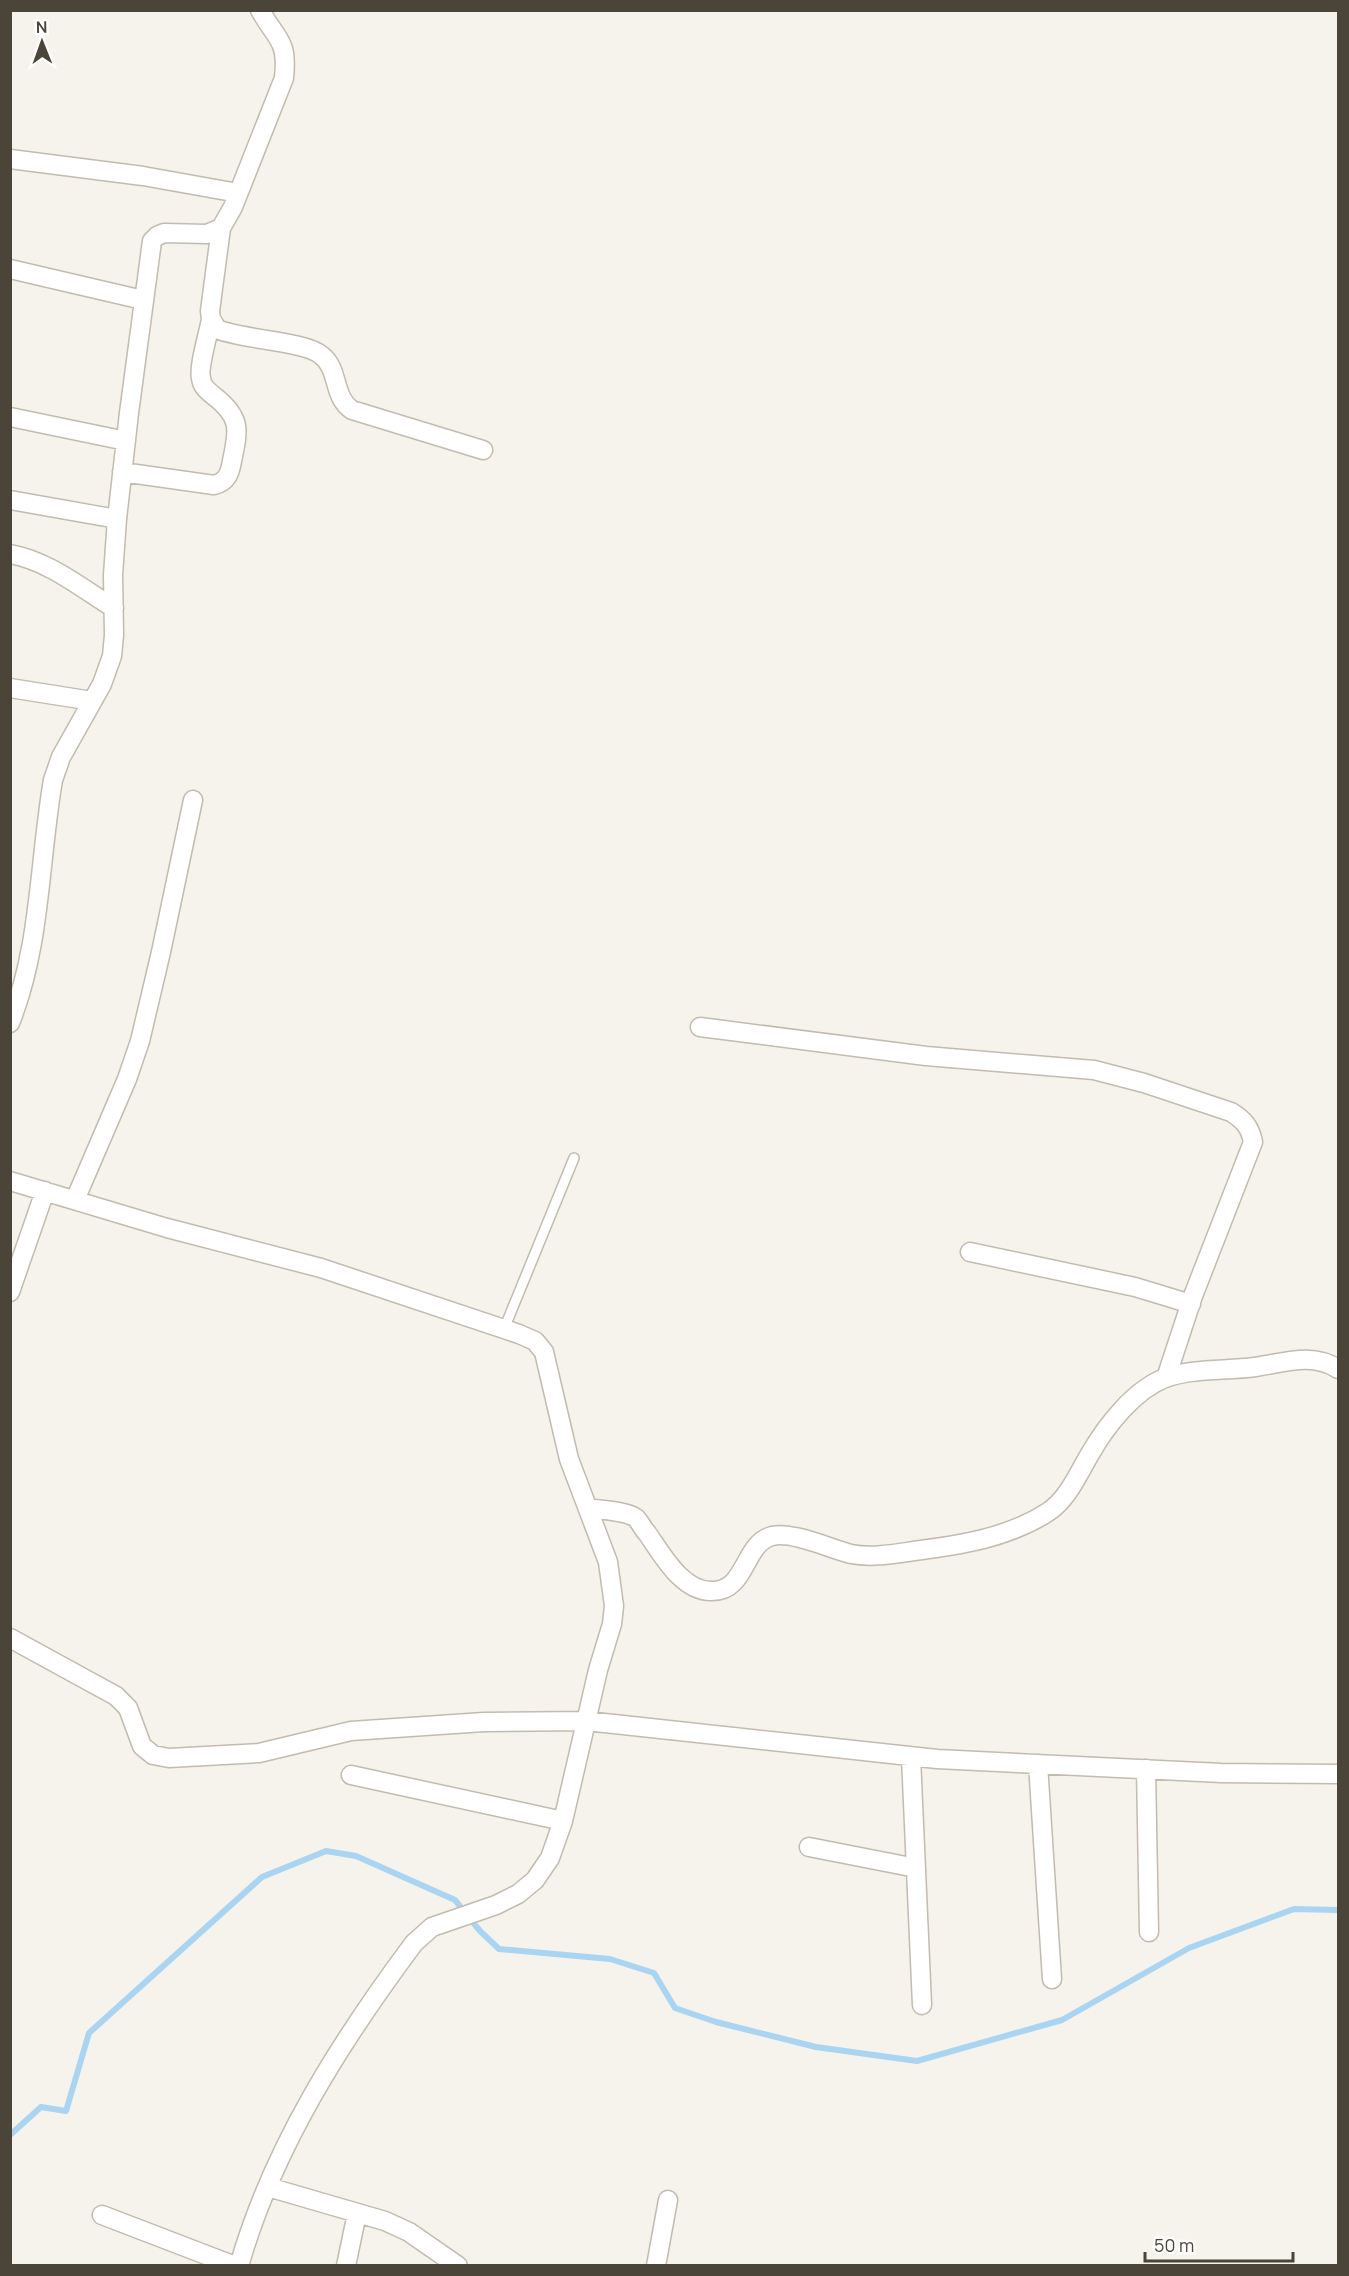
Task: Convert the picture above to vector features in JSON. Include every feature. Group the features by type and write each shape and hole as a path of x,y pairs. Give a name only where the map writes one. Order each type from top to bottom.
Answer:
{"street":[{"path":"122,472 214,485 222,483 227,477 236,442 237,423 229,408 207,391 200,376 211,319 210,311 221,228 233,207 284,78 286,58 281,41 260,10"},
{"path":"10,159 143,176 238,193"},
{"path":"10,1023 21,996 32,946 53,780 61,756 102,684 112,656 113,575 117,519 152,241 157,236 174,232 207,234 221,228"},
{"path":"10,269 143,300"},
{"path":"211,319 217,329 226,333 320,353 332,367 340,398 344,405 352,410 483,450"},
{"path":"10,417 126,441"},
{"path":"10,500 117,519"},
{"path":"10,554 33,560 50,568 114,609"},
{"path":"10,688 92,701"},
{"path":"75,1200 127,1079 140,1041 162,952 193,800"},
{"path":"700,1027 926,1056 1094,1070 1144,1083 1231,1112 1242,1119 1250,1130 1252,1142 1191,1304 1166,1378"},
{"path":"10,1181 167,1228 321,1268 535,1341 544,1352 569,1459 608,1562 614,1606 612,1624 598,1670 563,1821 550,1858 535,1880 518,1894 496,1905 432,1927 414,1943 329,2066 293,2130 237,2265 102,2215"},
{"path":"10,1292 45,1191"},
{"path":"970,1252 1135,1287 1191,1304"},
{"path":"588,1508 636,1518 681,1578 695,1587 712,1591 729,1587 742,1573 754,1549 762,1540 775,1535 808,1540 852,1554 879,1556 985,1539 1018,1528 1050,1511 1066,1495 1114,1417 1152,1385 1166,1378 1309,1359 1331,1364 1338,1369"},
{"path":"10,1638 116,1696 128,1708 142,1746 153,1755 169,1758 259,1753 351,1731 484,1722 586,1721 911,1757 1146,1769 1338,1774"},
{"path":"911,1757 922,2005"},
{"path":"1038,1764 1052,1979"},
{"path":"1146,1769 1149,1932"},
{"path":"351,1775 563,1821"},
{"path":"809,1847 916,1868"},
{"path":"268,2187 385,2221 409,2232 458,2265"},
{"path":"656,2265 669,2200"},
{"path":"346,2265 357,2212"}],"lane":[{"path":"504,1329 574,1158"}],"waterway":[{"path":"10,2135 41,2107 66,2111 89,2033 262,1877 326,1851 356,1856 455,1900 480,1931 499,1949 610,1959 654,1973 675,2008 716,2022 816,2047 917,2061 1062,2020 1189,1948 1294,1909 1338,1910"}]}
